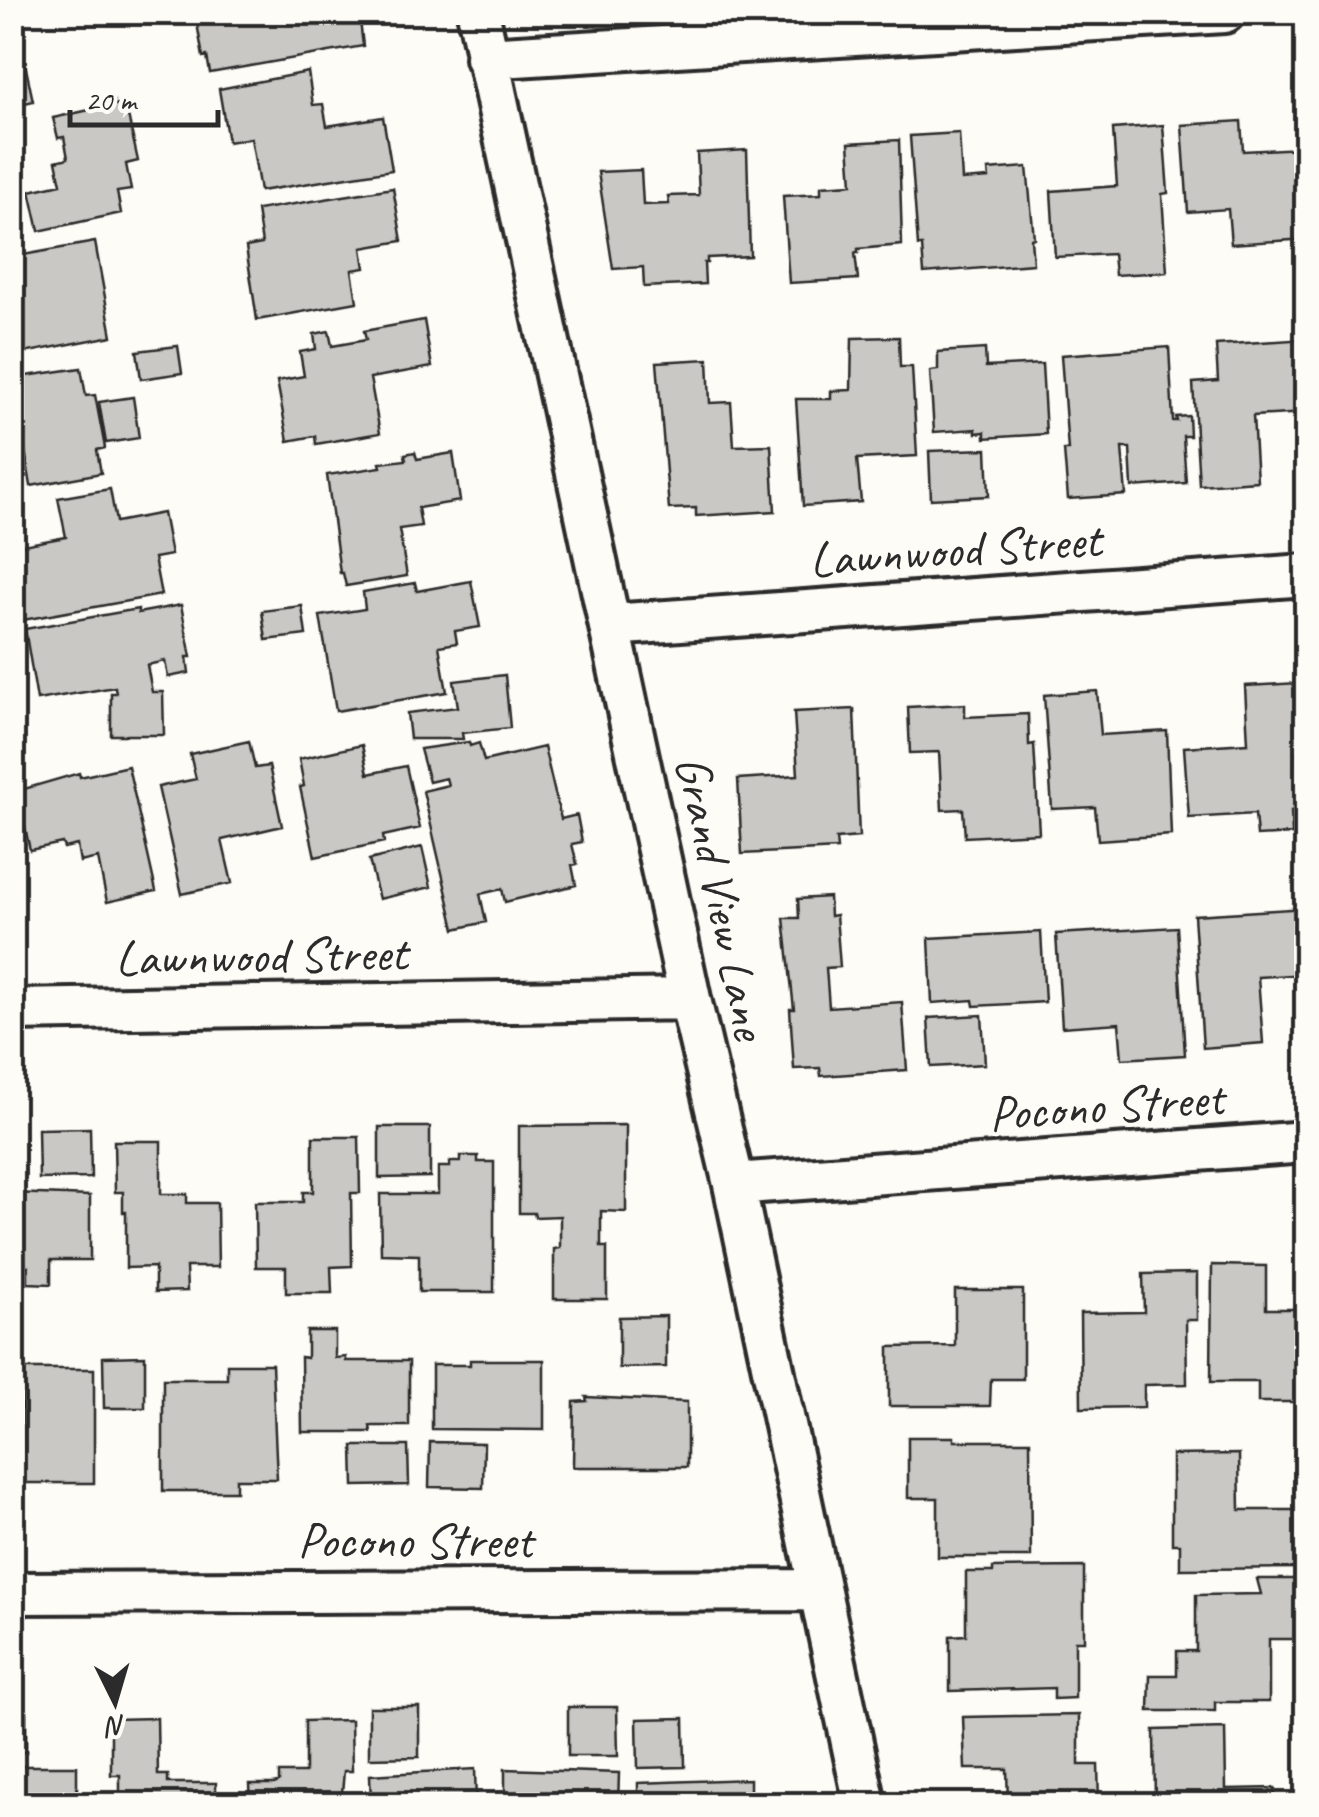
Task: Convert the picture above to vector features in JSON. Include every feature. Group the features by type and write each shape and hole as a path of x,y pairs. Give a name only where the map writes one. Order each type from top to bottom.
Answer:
{"street":[{"name":"Grand View Lane","path":"478,12 865,1804"},
{"path":"486,58 1224,12"},
{"name":"Lawnwood Street","path":"611,625 1306,575"},
{"name":"Lawnwood Street","path":"12,1010 690,999"},
{"name":"Pocono Street","path":"734,1184 1306,1142"},
{"name":"Pocono Street","path":"12,1592 818,1590"}],"building":[{"path":"195,12 359,12 363,46 210,73"},
{"path":"17,26 33,101 12,106 12,27"},
{"path":"308,72 313,105 323,104 327,126 383,117 392,170 260,191 251,138 228,142 219,89"},
{"path":"114,101 115,105 125,102 138,161 126,164 131,190 117,192 121,213 39,231 30,191 61,184 56,161 68,158 64,137 58,138 53,118"},
{"path":"1241,121 1243,151 1301,148 1306,239 1231,244 1228,209 1188,212 1182,125"},
{"path":"1163,125 1168,193 1162,194 1167,272 1115,275 1113,254 1055,257 1051,191 1117,186 1113,129"},
{"path":"959,133 962,180 989,178 988,170 1027,167 1033,264 924,273 922,246 918,246 910,136"},
{"path":"899,140 902,245 858,249 858,279 789,283 783,196 821,194 821,186 852,184 849,143"},
{"path":"747,150 750,256 707,258 705,284 644,287 643,267 613,269 598,172 641,170 643,205 669,204 668,196 699,195 697,153"},
{"path":"393,188 402,241 362,248 365,268 352,270 357,302 257,320 246,247 262,244 257,210"},
{"path":"95,242 112,336 13,355 12,363 12,257"},
{"path":"424,320 432,367 370,378 380,433 316,444 315,436 288,441 277,381 304,376 300,352 316,349 314,334 329,331 332,346 366,340 364,331"},
{"path":"899,337 900,367 912,367 917,456 857,459 861,502 803,506 796,399 831,399 831,391 851,390 852,338"},
{"path":"1306,339 1306,413 1253,416 1257,481 1199,485 1193,383 1218,381 1216,345"},
{"path":"178,346 182,373 141,379 137,351"},
{"path":"1169,347 1173,421 1189,416 1190,436 1183,436 1186,483 1132,487 1130,448 1122,448 1126,495 1068,499 1061,355"},
{"path":"985,349 986,367 1042,364 1046,434 985,438 985,432 976,433 976,429 934,432 930,371 938,370 938,352"},
{"path":"708,359 710,403 731,402 734,446 771,445 775,511 696,516 696,508 669,509 657,362"},
{"path":"81,368 86,396 95,395 105,448 97,450 101,473 31,486 23,438 12,440 12,378"},
{"path":"133,397 139,438 106,443 99,402"},
{"path":"987,449 989,496 931,499 929,451"},
{"path":"415,452 417,459 453,453 460,501 418,508 421,526 399,529 407,576 346,586 340,573 327,475 381,467 380,463 406,460 405,454"},
{"path":"110,489 116,522 163,513 171,555 154,558 161,595 12,622 12,547 66,537 58,498"},
{"path":"471,581 480,627 455,631 457,643 439,646 447,692 336,711 320,616 365,609 363,592 415,583 417,591"},
{"path":"181,605 191,657 187,657 189,673 168,677 165,661 147,665 152,692 163,692 164,735 111,735 111,693 116,693 115,687 37,700 25,629"},
{"path":"302,606 306,635 266,640 262,611"},
{"path":"505,675 510,728 462,733 463,739 410,739 407,713 458,707 454,681"},
{"path":"1299,683 1303,752 1297,752 1301,810 1291,811 1292,834 1257,836 1255,814 1189,818 1184,747 1248,743 1245,686"},
{"path":"1097,691 1101,735 1167,731 1171,835 1098,840 1095,807 1052,809 1044,695"},
{"path":"965,704 965,717 1028,714 1029,745 1034,744 1039,833 965,837 963,809 942,810 939,752 910,753 908,707"},
{"path":"854,709 859,837 836,839 837,849 742,854 738,779 798,775 794,712"},
{"path":"249,741 255,768 269,766 282,826 222,840 232,883 182,894 158,787 196,779 190,754"},
{"path":"469,742 470,746 479,743 484,761 544,747 561,819 577,815 582,842 572,844 577,864 572,865 576,885 505,902 502,889 480,894 486,922 455,929 423,791 448,785 446,778 429,782 420,749"},
{"path":"362,745 368,774 406,766 420,828 383,836 384,842 315,857 300,787 304,786 299,759"},
{"path":"128,766 156,891 107,902 98,858 80,862 77,845 64,848 62,843 30,850 17,791 79,773 80,777"},
{"path":"422,847 431,887 379,899 369,860"},
{"path":"829,897 830,916 836,915 840,967 826,968 829,1007 902,1002 907,1070 821,1076 820,1068 794,1069 790,1009 794,1009 784,918 799,918 798,899"},
{"path":"1306,908 1306,974 1258,977 1263,1043 1203,1048 1194,915"},
{"path":"1177,927 1185,1055 1122,1059 1119,1023 1062,1027 1056,934"},
{"path":"1041,932 1045,1002 974,1006 973,1000 932,1003 929,938"},
{"path":"982,1015 985,1064 931,1067 928,1018"},
{"path":"626,1125 626,1212 601,1211 601,1247 607,1247 607,1299 554,1299 554,1249 560,1248 560,1216 519,1213 519,1126"},
{"path":"379,1127 430,1127 430,1177 379,1178"},
{"path":"90,1128 91,1178 39,1179 38,1129"},
{"path":"313,1137 359,1137 360,1193 351,1193 352,1266 331,1267 332,1293 286,1293 286,1267 256,1267 255,1202 303,1202 303,1192 313,1192"},
{"path":"114,1141 161,1141 161,1194 187,1194 187,1203 217,1203 218,1267 186,1267 187,1291 155,1292 155,1267 126,1268 126,1212 123,1192 115,1192"},
{"path":"460,1156 478,1156 478,1162 494,1162 494,1292 419,1292 419,1255 381,1254 380,1194 438,1194 438,1167 460,1162"},
{"path":"12,1193 90,1196 90,1260 51,1260 51,1284 28,1283 28,1266 12,1266"},
{"path":"1212,1265 1266,1266 1266,1309 1306,1309 1306,1402 1258,1402 1258,1382 1211,1382"},
{"path":"1197,1273 1197,1320 1186,1320 1187,1384 1144,1385 1144,1407 1081,1408 1080,1313 1144,1312 1143,1274"},
{"path":"955,1290 1023,1290 1023,1379 991,1379 990,1406 889,1406 889,1347 955,1346"},
{"path":"666,1316 666,1367 619,1368 619,1317"},
{"path":"307,1331 335,1331 335,1358 409,1361 409,1426 370,1426 371,1432 302,1432 301,1357 307,1358"},
{"path":"145,1356 145,1408 104,1408 103,1357"},
{"path":"470,1360 544,1360 544,1430 432,1429 432,1365 470,1365"},
{"path":"227,1364 272,1364 277,1479 236,1479 236,1491 163,1491 163,1379 227,1379"},
{"path":"22,1369 94,1369 94,1483 22,1483"},
{"path":"586,1397 687,1402 687,1467 573,1467 574,1402 587,1401"},
{"path":"908,1437 1030,1441 1031,1557 938,1557 938,1498 908,1498"},
{"path":"430,1442 484,1443 483,1488 429,1487"},
{"path":"353,1446 408,1446 409,1485 354,1486"},
{"path":"1239,1454 1240,1510 1306,1510 1306,1568 1180,1569 1180,1544 1172,1544 1172,1455"},
{"path":"1084,1567 1084,1641 1075,1641 1075,1698 1054,1699 1054,1688 950,1691 950,1636 966,1635 966,1572"},
{"path":"1257,1579 1305,1579 1306,1584 1306,1639 1269,1639 1269,1702 1215,1702 1215,1711 1149,1711 1150,1675 1177,1675 1177,1651 1196,1651 1196,1595 1261,1594"},
{"path":"369,1707 419,1707 419,1757 369,1758"},
{"path":"568,1707 617,1707 618,1756 568,1756"},
{"path":"12,1711 26,1711 26,1752 12,1752"},
{"path":"1079,1715 1079,1765 1098,1765 1099,1804 1008,1804 1007,1769 965,1769 963,1717"},
{"path":"157,1718 158,1775 168,1775 168,1783 216,1783 216,1804 120,1804 120,1775 111,1775 111,1719"},
{"path":"684,1718 685,1767 638,1768 637,1719"},
{"path":"351,1720 352,1771 344,1771 341,1804 250,1804 249,1784 274,1784 279,1782 279,1773 305,1773 305,1721"},
{"path":"1225,1728 1226,1789 1275,1788 1275,1804 1155,1804 1154,1730"},
{"path":"12,1766 77,1766 77,1804 12,1804"},
{"path":"475,1769 476,1804 371,1804 370,1775"},
{"path":"505,1769 619,1773 618,1804 505,1804"},
{"path":"750,1779 750,1804 638,1804 638,1783"}]}
